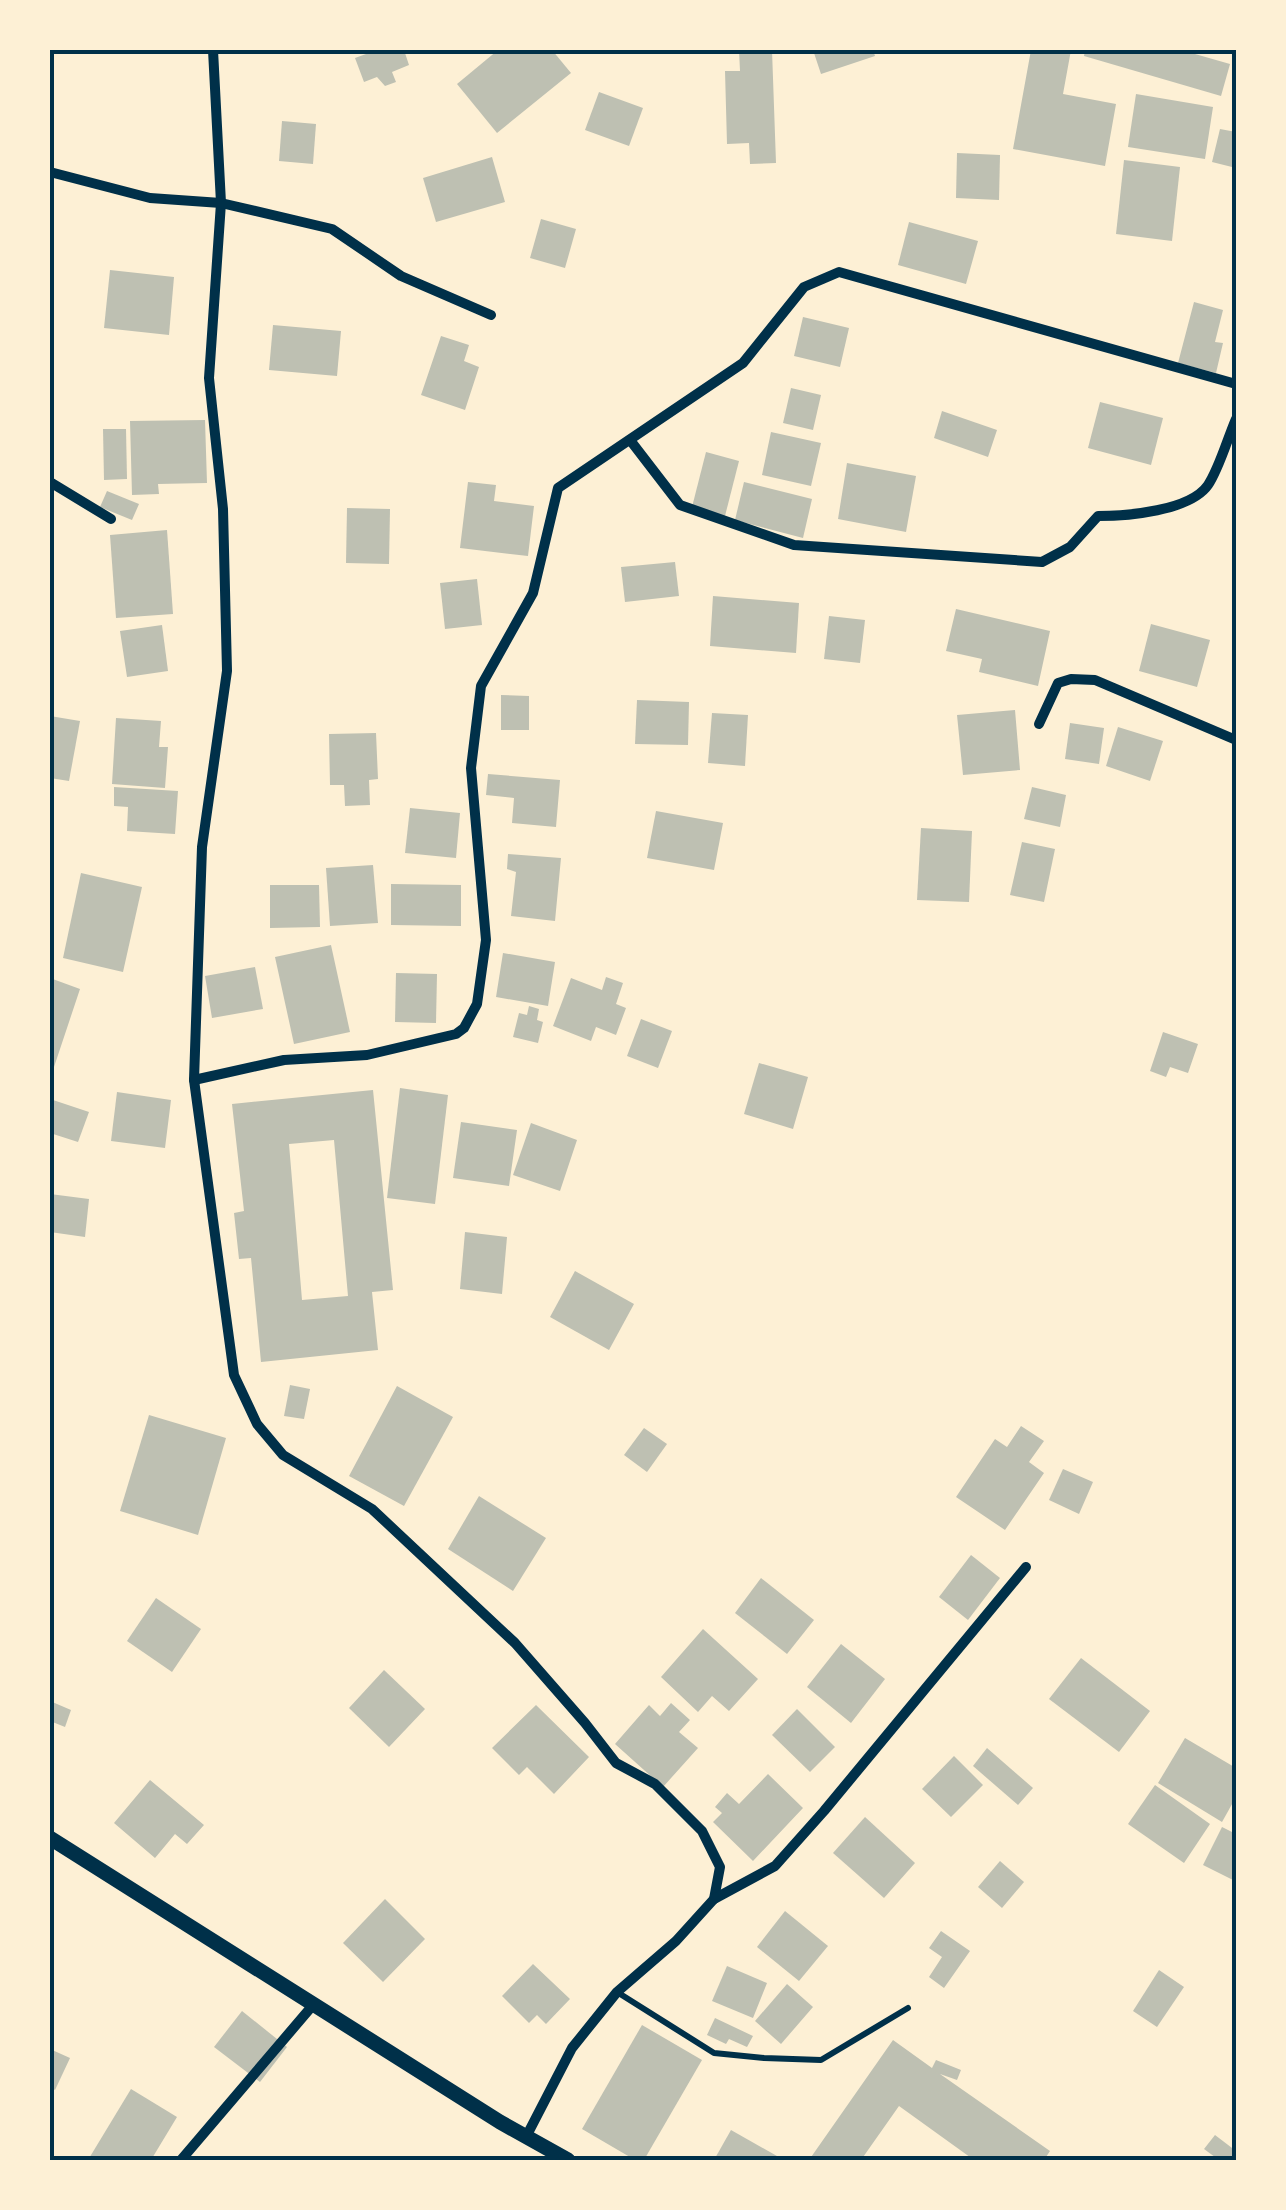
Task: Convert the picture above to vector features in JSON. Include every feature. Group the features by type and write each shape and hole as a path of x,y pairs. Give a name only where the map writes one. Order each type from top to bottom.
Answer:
{"street":[{"path":"213,50 221,203 209,378 223,509 228,672 202,847 194,1080 234,1375 256,1424 284,1455 372,1510 515,1643 616,1763 655,1784 702,1830 720,1868 714,1899"},
{"path":"50,172 150,198 221,203 332,230 400,276 490,314"},
{"path":"194,1080 284,1060 367,1055 456,1034 464,1028 477,1004 486,940 471,768 481,686 532,593 558,488 743,363 804,288 839,272 1236,384"},
{"path":"630,440 680,506 794,545 1042,562 1070,548 1098,516 1126,516 1176,506 1207,487 1236,419"},
{"path":"50,482 111,519"},
{"path":"1039,724 1058,684 1071,678 1096,680 1236,740"},
{"path":"526,2137 572,2048 616,1992 676,1941 714,1899 775,1866 1026,1567"},
{"path":"50,1838 568,2160"},
{"path":"181,2160 314,2005"}],"lane":[{"path":"616,1992 714,2052 764,2058 821,2060 908,2008"}],"building":[{"path":"377,50 404,50 409,65 392,72 396,82 385,86 377,77 364,82 355,58"},
{"path":"498,50 552,50 571,73 497,133 457,84"},
{"path":"739,50 772,50 776,163 750,164 749,143 727,144 725,71 740,71"},
{"path":"813,50 873,50 875,56 821,74"},
{"path":"1031,50 1071,50 1063,94 1116,104 1105,166 1013,149"},
{"path":"1085,50 1181,50 1230,64 1221,96 1084,56"},
{"path":"599,92 643,108 629,146 585,130"},
{"path":"1136,94 1213,107 1205,159 1128,147"},
{"path":"282,121 316,124 313,164 279,161"},
{"path":"1220,129 1236,132 1236,168 1212,162"},
{"path":"957,153 1000,155 999,200 956,198"},
{"path":"492,157 505,202 436,222 423,178"},
{"path":"1124,160 1180,167 1172,241 1116,234"},
{"path":"541,219 576,229 565,268 530,258"},
{"path":"909,222 978,241 966,284 898,265"},
{"path":"110,270 174,277 169,335 104,328"},
{"path":"1194,302 1223,310 1215,342 1223,343 1216,373 1178,363"},
{"path":"803,317 849,328 840,367 794,356"},
{"path":"273,325 341,331 337,376 269,370"},
{"path":"441,336 469,345 464,361 479,367 465,410 421,395"},
{"path":"791,388 821,395 813,430 783,423"},
{"path":"1100,402 1163,418 1151,465 1088,448"},
{"path":"942,411 997,430 988,457 934,438"},
{"path":"205,420 207,483 158,484 159,494 132,495 130,421"},
{"path":"103,429 126,429 127,479 104,480"},
{"path":"771,432 821,443 811,486 762,475"},
{"path":"706,452 739,461 725,516 692,507"},
{"path":"847,463 916,476 906,532 838,519"},
{"path":"468,482 496,485 494,501 534,506 528,556 460,548"},
{"path":"744,482 812,499 803,538 735,520"},
{"path":"107,491 139,504 132,520 100,507"},
{"path":"347,508 390,509 389,564 346,563"},
{"path":"167,530 173,614 116,618 110,535"},
{"path":"675,562 679,596 625,602 621,567"},
{"path":"477,579 482,625 445,629 440,583"},
{"path":"713,596 799,603 796,653 710,646"},
{"path":"956,609 1050,631 1038,686 979,672 982,659 946,651"},
{"path":"829,616 865,620 860,663 824,659"},
{"path":"1151,624 1210,640 1197,687 1139,671"},
{"path":"162,625 168,671 127,677 120,631"},
{"path":"501,695 529,696 529,730 501,730"},
{"path":"637,700 689,702 688,745 635,744"},
{"path":"1015,710 1020,770 963,775 957,715"},
{"path":"712,713 748,715 745,766 708,763"},
{"path":"50,716 80,721 69,781 50,778"},
{"path":"116,718 161,721 159,747 168,747 165,788 112,784"},
{"path":"1070,723 1104,728 1099,764 1065,759"},
{"path":"1118,727 1163,741 1150,781 1106,766"},
{"path":"376,733 378,779 369,780 370,805 345,806 344,785 330,785 329,734"},
{"path":"488,774 560,780 556,827 512,823 514,798 486,795"},
{"path":"114,787 178,791 175,834 127,831 128,807 114,806"},
{"path":"1032,787 1066,795 1060,827 1024,819"},
{"path":"410,808 460,813 456,858 405,853"},
{"path":"656,811 723,823 714,870 647,858"},
{"path":"921,828 972,831 969,902 917,900"},
{"path":"1022,842 1055,849 1044,902 1010,895"},
{"path":"508,854 561,858 555,921 511,916 516,872 507,869"},
{"path":"373,865 378,923 330,926 326,868"},
{"path":"81,873 142,887 123,972 63,958"},
{"path":"391,884 461,885 461,926 391,925"},
{"path":"270,885 319,885 320,927 270,928"},
{"path":"331,945 350,1032 294,1044 275,957"},
{"path":"503,953 555,962 548,1006 496,997"},
{"path":"255,967 263,1009 212,1018 205,976"},
{"path":"396,973 437,974 436,1023 395,1022"},
{"path":"606,977 623,983 616,1004 626,1008 616,1035 596,1027 591,1041 553,1026 571,978 602,990"},
{"path":"50,978 80,989 51,1076 50,1076"},
{"path":"529,1006 539,1009 537,1020 543,1022 538,1043 513,1037 519,1013 527,1015"},
{"path":"641,1019 672,1031 658,1068 627,1056"},
{"path":"1163,1032 1198,1044 1188,1073 1170,1067 1166,1077 1150,1071"},
{"path":"759,1063 808,1077 793,1129 744,1114"},
{"path":"400,1088 448,1095 435,1204 387,1198"},
{"path":"373,1090 393,1290 372,1292 378,1350 261,1362 251,1258 239,1259 234,1213 244,1211 232,1104","holes":["334,1140 348,1296 302,1300 289,1144"]},
{"path":"117,1092 171,1100 165,1148 111,1141"},
{"path":"50,1099 89,1112 78,1142 50,1133"},
{"path":"461,1122 517,1130 509,1186 453,1178"},
{"path":"531,1123 577,1140 560,1191 513,1175"},
{"path":"50,1194 89,1199 85,1237 50,1232"},
{"path":"465,1232 507,1237 502,1294 460,1289"},
{"path":"575,1271 634,1304 609,1350 550,1317"},
{"path":"290,1385 310,1389 304,1419 284,1416"},
{"path":"397,1386 453,1417 404,1506 349,1476"},
{"path":"149,1415 226,1438 198,1535 120,1511"},
{"path":"1021,1426 1044,1441 1029,1462 1044,1473 1005,1530 956,1497 995,1439 1007,1447"},
{"path":"644,1428 667,1444 647,1472 624,1455"},
{"path":"1063,1469 1093,1482 1079,1514 1049,1500"},
{"path":"479,1496 546,1538 513,1591 448,1549"},
{"path":"971,1555 1000,1578 968,1620 939,1597"},
{"path":"761,1578 814,1620 787,1654 735,1613"},
{"path":"156,1598 201,1629 172,1672 127,1641"},
{"path":"703,1629 758,1679 729,1711 712,1696 698,1712 661,1677"},
{"path":"841,1644 885,1679 851,1723 807,1687"},
{"path":"1081,1658 1150,1711 1119,1752 1049,1699"},
{"path":"384,1670 425,1709 389,1747 349,1708"},
{"path":"50,1701 71,1710 65,1727 50,1721"},
{"path":"671,1703 690,1720 679,1732 698,1748 663,1787 615,1744 649,1705 660,1716"},
{"path":"536,1705 589,1757 554,1794 527,1767 519,1775 492,1748"},
{"path":"797,1709 835,1747 810,1772 772,1735"},
{"path":"1185,1738 1236,1768 1236,1797 1222,1822 1158,1783"},
{"path":"987,1748 1033,1788 1018,1805 973,1766"},
{"path":"954,1756 983,1785 951,1817 922,1789"},
{"path":"768,1774 803,1808 753,1861 713,1822 722,1813 715,1807 727,1793 739,1804"},
{"path":"150,1780 204,1825 187,1844 175,1834 155,1858 114,1823"},
{"path":"1155,1785 1210,1824 1184,1863 1128,1824"},
{"path":"865,1817 915,1863 884,1898 833,1853"},
{"path":"1222,1827 1236,1834 1233,1880 1203,1865"},
{"path":"1000,1861 1024,1882 1002,1908 978,1887"},
{"path":"385,1899 425,1939 383,1982 343,1943"},
{"path":"785,1911 828,1946 799,1981 757,1947"},
{"path":"941,1931 970,1951 944,1988 929,1977 942,1957 929,1948"},
{"path":"533,1964 570,1999 546,2024 537,2015 529,2023 502,1996"},
{"path":"727,1966 767,1983 753,2018 712,2001"},
{"path":"1159,1970 1184,1987 1157,2027 1133,2011"},
{"path":"787,1984 813,2007 781,2044 755,2021"},
{"path":"242,2011 287,2047 260,2082 214,2047"},
{"path":"715,2018 753,2036 747,2047 729,2039 726,2044 707,2035"},
{"path":"642,2025 702,2060 644,2160 635,2160 582,2129"},
{"path":"893,2040 932,2068 936,2060 961,2070 957,2080 940,2074 1050,2151 1044,2160 974,2160 899,2106 861,2160 809,2160"},
{"path":"50,2049 70,2058 55,2090 50,2087"},
{"path":"131,2089 177,2117 151,2160 88,2160"},
{"path":"731,2130 784,2160 714,2160"},
{"path":"1215,2135 1236,2151 1236,2160 1219,2160 1204,2149"}]}
